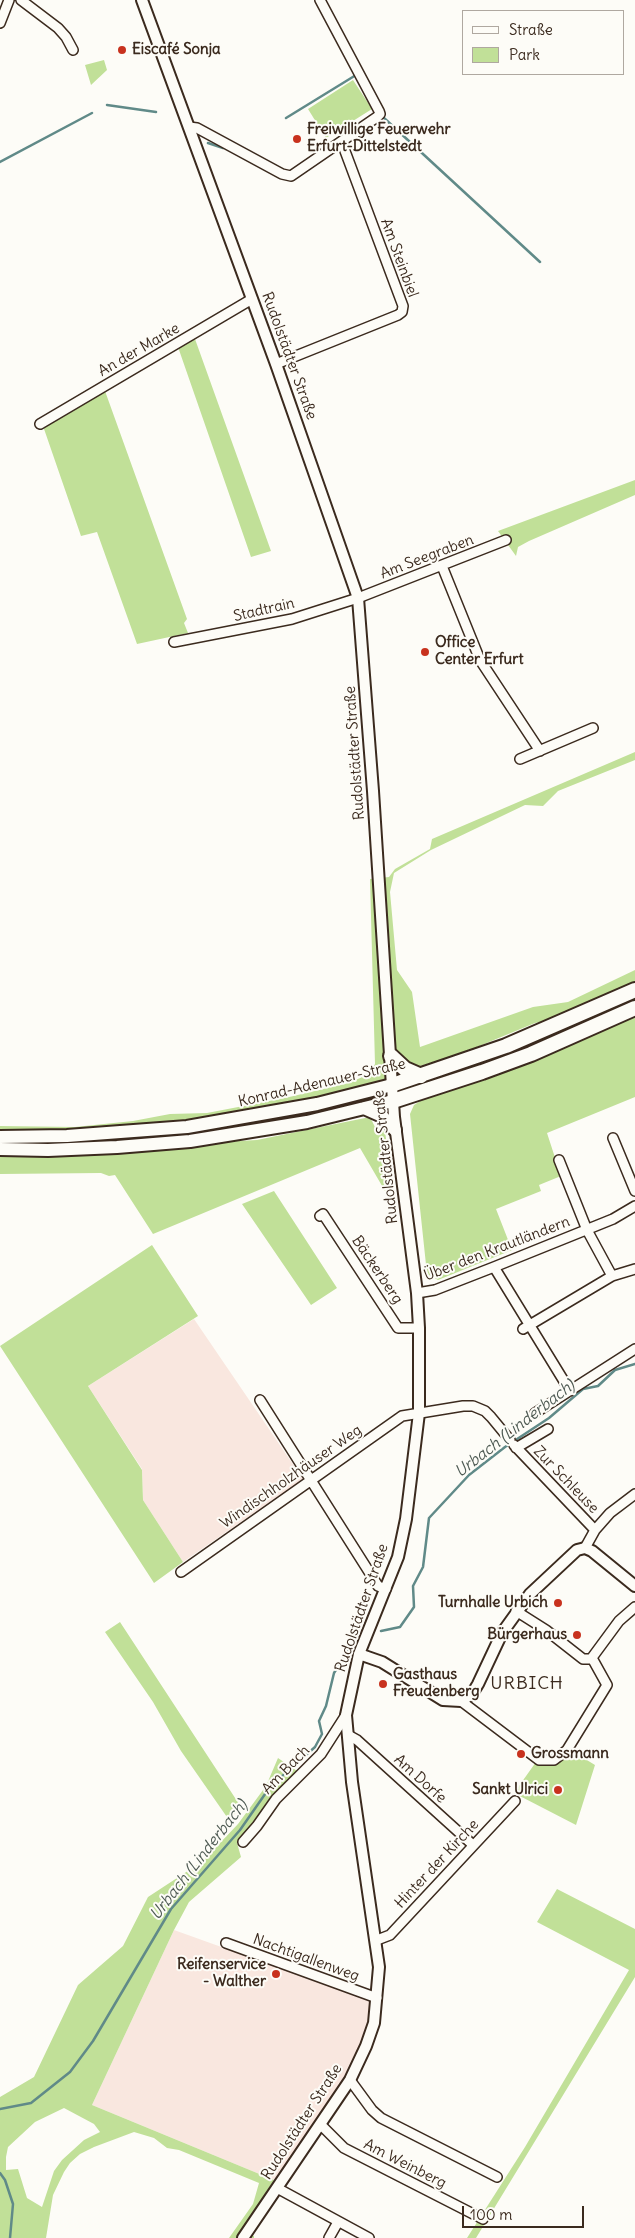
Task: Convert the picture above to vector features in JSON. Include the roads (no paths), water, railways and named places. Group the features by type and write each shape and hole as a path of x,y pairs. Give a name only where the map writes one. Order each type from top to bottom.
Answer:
{"highway":[{"name":"Konrad-Adenauer-Straße","path":"392,1084 421,1076 506,1046 635,990"},
{"name":"Konrad-Adenauer-Straße","path":"393,1101 531,1054 635,1008"},
{"path":"391,1056 405,1069 421,1076"}],"main road":[{"name":"Konrad-Adenauer-Straße","path":"0,1137 67,1136 187,1127 308,1106 392,1084"},
{"name":"Konrad-Adenauer-Straße","path":"0,1149 107,1148 190,1141 307,1122 393,1101"},
{"path":"364,1108 382,1116 395,1130"}],"street":[{"path":"0,23 9,0"},
{"path":"21,0 58,28 66,37 73,50"},
{"name":"Rudolstädter Straße","path":"142,0 276,364 358,598 395,1130 417,1293 419,1328 419,1413 406,1519 398,1557 359,1654 346,1715 352,1782 379,1967 374,2023 366,2046 350,2080 243,2238"},
{"path":"189,127 197,128 282,174 291,176 380,114 320,0"},
{"name":"Am Steinbiel","path":"276,364 402,312 403,306 342,142"},
{"name":"An der Marke","path":"40,424 252,299"},
{"name":"Am Seegraben","path":"358,598 506,540"},
{"path":"442,566 480,660 540,751"},
{"name":"Stadtrain","path":"174,642 292,619 358,598"},
{"path":"520,759 593,728"},
{"path":"613,1138 635,1191"},
{"name":"Über den Krautländern","path":"559,1160 587,1230"},
{"name":"Über den Krautländern","path":"417,1293 435,1290 587,1230 613,1219 635,1206"},
{"name":"Bäckerberg","path":"320,1216 323,1214 398,1328 419,1328"},
{"path":"587,1230 612,1276"},
{"path":"494,1267 527,1327 570,1391"},
{"path":"527,1327 612,1276 634,1271"},
{"path":"536,1413 635,1349"},
{"path":"260,1400 378,1586 386,1589"},
{"name":"Windischholzhäuser Weg","path":"181,1572 396,1419 408,1414 474,1406 485,1411 513,1444"},
{"path":"513,1444 548,1429"},
{"name":"Zur Schleuse","path":"513,1444 595,1530"},
{"path":"461,1701 472,1694 494,1647 516,1611 530,1594 565,1560 577,1550 585,1548 595,1530 610,1513 635,1494"},
{"path":"585,1548 635,1586"},
{"path":"516,1611 546,1630 583,1659 592,1658 619,1621 635,1607"},
{"path":"359,1654 382,1662 443,1700 461,1701 538,1760 547,1761 561,1756 568,1750 607,1685 592,1658"},
{"name":"Am Bach","path":"243,1842 276,1799 321,1754 346,1715"},
{"name":"Am Dorfe","path":"348,1736 358,1740 473,1846"},
{"name":"Hinter der Kirche","path":"376,1940 390,1935 515,1801"},
{"name":"Nachtigallenweg","path":"226,1943 377,1998"},
{"name":"Am Weinberg","path":"350,2080 380,2118 497,2177"},
{"name":"Am Weinberg","path":"321,2125 344,2148 483,2219"},
{"path":"277,2188 369,2238"},
{"path":"329,2238 338,2222"}],"waterway":[{"path":"286,118 356,75"},
{"path":"107,105 156,112"},
{"path":"0,162 92,113"},
{"path":"384,118 540,262"},
{"path":"208,143 223,148"},
{"name":"Urbach (Linderbach)","path":"381,1631 400,1627 414,1607 413,1586 423,1567 429,1518 469,1475 505,1447 549,1418 583,1389 598,1386 615,1370 635,1364"},
{"name":"Urbach (Linderbach)","path":"0,2109 31,2103 70,2072 93,2041 171,1909 240,1830 270,1787 315,1747 322,1734 319,1721 326,1706 334,1673 349,1649"},
{"path":"0,2173 5,2180 13,2204 10,2238"}],"place":[{"name":"Eiscafé Sonja","path":"122,50"},
{"name":"Freiwillige Feuerwehr Erfurt-Dittelstedt","path":"297,139"},
{"name":"Office Center Erfurt","path":"425,652"},
{"name":"Turnhalle Urbich","path":"558,1603"},
{"name":"Bürgerhaus","path":"577,1635"},
{"name":"Gasthaus Freudenberg","path":"383,1684"},
{"name":"Grossmann","path":"521,1754"},
{"name":"Sankt Ulrici","path":"558,1790"},
{"name":"Reifenservice - Walther","path":"276,1974"}],"district":[{"name":"URBICH","path":"527,1684"}]}
